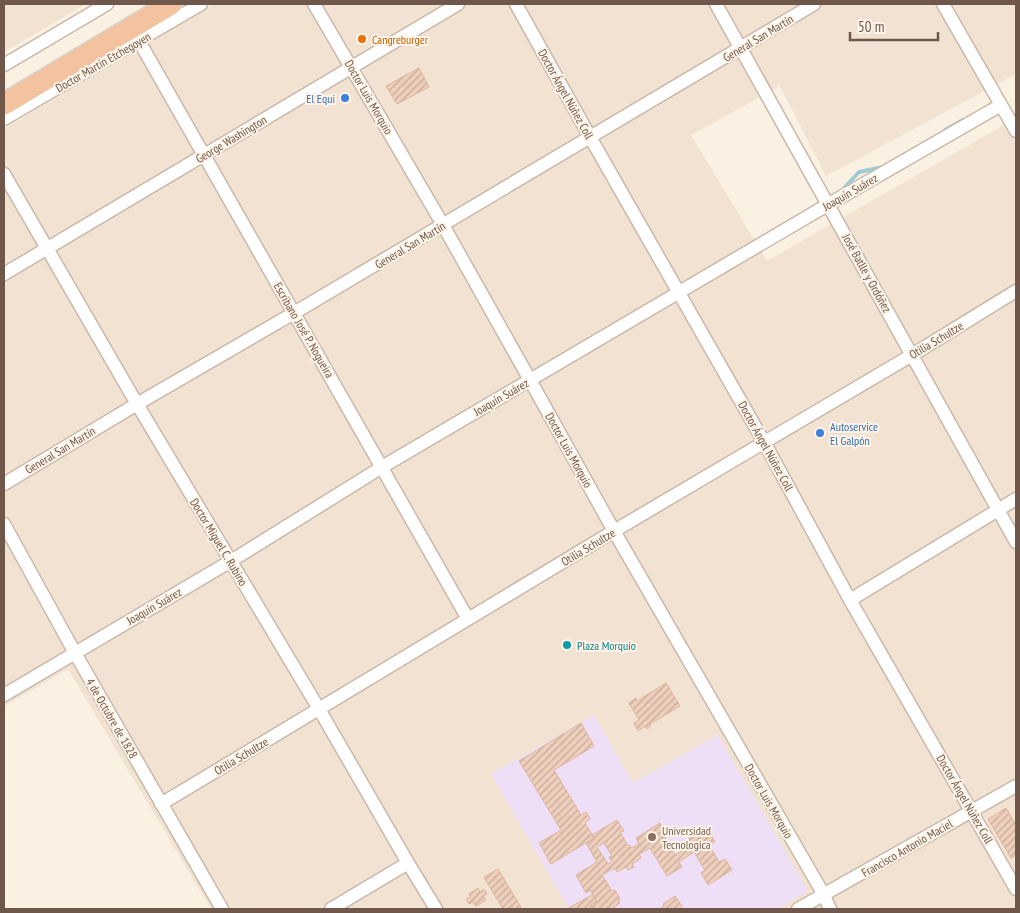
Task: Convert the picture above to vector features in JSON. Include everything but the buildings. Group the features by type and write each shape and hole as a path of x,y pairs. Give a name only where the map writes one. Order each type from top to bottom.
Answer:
{"highway":[{"path":"4,88 146,4"},
{"path":"4,104 171,4"}],"street":[{"path":"4,65 107,4"},
{"name":"Doctor Martín Etchegoyen","path":"4,120 201,4"},
{"name":"Doctor Luis Morquio","path":"314,4 443,225 614,531 824,895 830,909"},
{"name":"George Washington","path":"4,274 458,4"},
{"name":"Doctor Ángel Núñez Coll","path":"516,4 590,137 680,292 850,600 1016,889"},
{"name":"José Batlle y Ordóñez","path":"716,4 1016,542"},
{"name":"General San Martín","path":"4,484 814,4"},
{"path":"943,4 1016,131"},
{"name":"Escribano José P. Nogueira","path":"139,41 468,619"},
{"name":"Joaquín Suárez","path":"4,695 231,561 382,467 1001,104"},
{"name":"Doctor Miguel C. Rubino","path":"4,174 137,404 320,709 436,909"},
{"name":"Otilia Schultze","path":"161,804 1016,291"},
{"path":"850,600 1016,499"},
{"name":"4 de Octubre de 1828","path":"4,524 75,653 222,909"},
{"name":"Francisco Antonio Maciel","path":"798,909 1016,786"},
{"path":"331,909 408,863"}],"shaded area":[{"path":"4,4 86,4 4,52"},
{"path":"214,4 1016,4 1016,74 826,176 780,86 691,135 767,261 1016,118 1016,909 211,909 68,669 4,706 4,129"},
{"name":"Universidad Tecnologica","path":"594,715 633,783 718,735 808,891 777,909 569,909 491,774"}],"waterway":[{"path":"945,130 963,120"},
{"path":"845,187 859,172 883,167"}],"place":[{"name":"Cangreburger","path":"362,39"},
{"name":"El Equi","path":"345,98"},
{"name":"Autoservice El Galpón","path":"820,433"},
{"name":"Plaza Morquio","path":"567,645"},
{"name":"Universidad Tecnologica","path":"652,837"}]}
